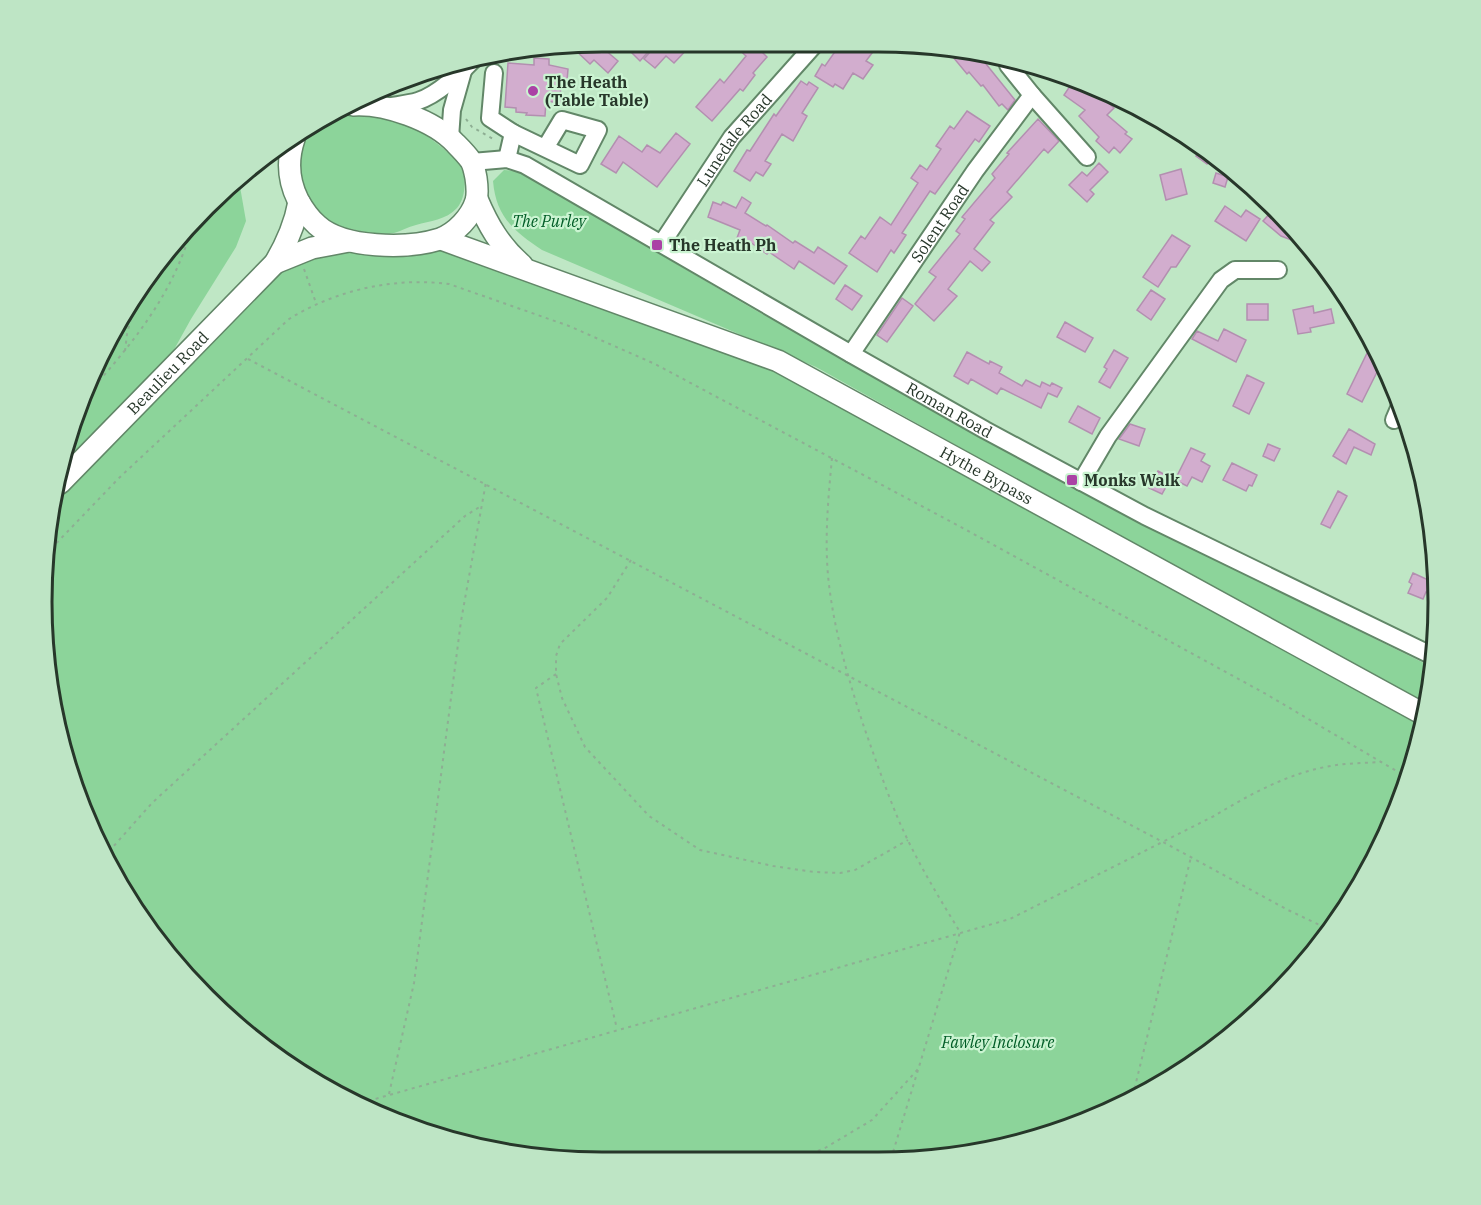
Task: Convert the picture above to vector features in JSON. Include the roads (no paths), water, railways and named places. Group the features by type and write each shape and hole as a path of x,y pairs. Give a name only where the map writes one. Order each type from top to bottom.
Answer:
{"main road":[{"path":"285,155 292,188 299,202 318,227 334,236 350,241 397,244 441,239 457,229 468,217 477,199 472,162 450,138 386,99"},
{"name":"Hythe Bypass","path":"477,199 496,237 507,252 531,273"},
{"name":"Beaulieu Road","path":"67,475 276,263 288,242 299,202"},
{"name":"Hythe Bypass","path":"441,239 778,361 1418,711"},
{"name":"Beaulieu Road","path":"276,263 299,252 350,241"}],"street":[{"name":"Lunedale Road","path":"662,243 732,137 808,52"},
{"path":"450,138 452,110 467,69"},
{"path":"1011,69 1087,157"},
{"path":"386,99 418,100 430,95 462,71"},
{"path":"494,73 490,118 513,133 580,165 598,130 562,120 547,145"},
{"name":"Solent Road","path":"851,354 975,171 1032,95"},
{"path":"507,159 513,133"},
{"name":"Roman Road","path":"472,162 507,159 525,165 851,354 1081,482 1144,516 1426,653"},
{"path":"1081,482 1108,436 1221,280 1235,270 1278,270"}],"place":[{"name":"The Heath (Table Table)","path":"533,91"},
{"name":"The Heath Ph","path":"657,245"},
{"name":"Monks Walk","path":"1072,480"}],"park label":[{"name":"The Purley","path":"549,221"},
{"name":"Fawley Inclosure","path":"998,1042"}]}
